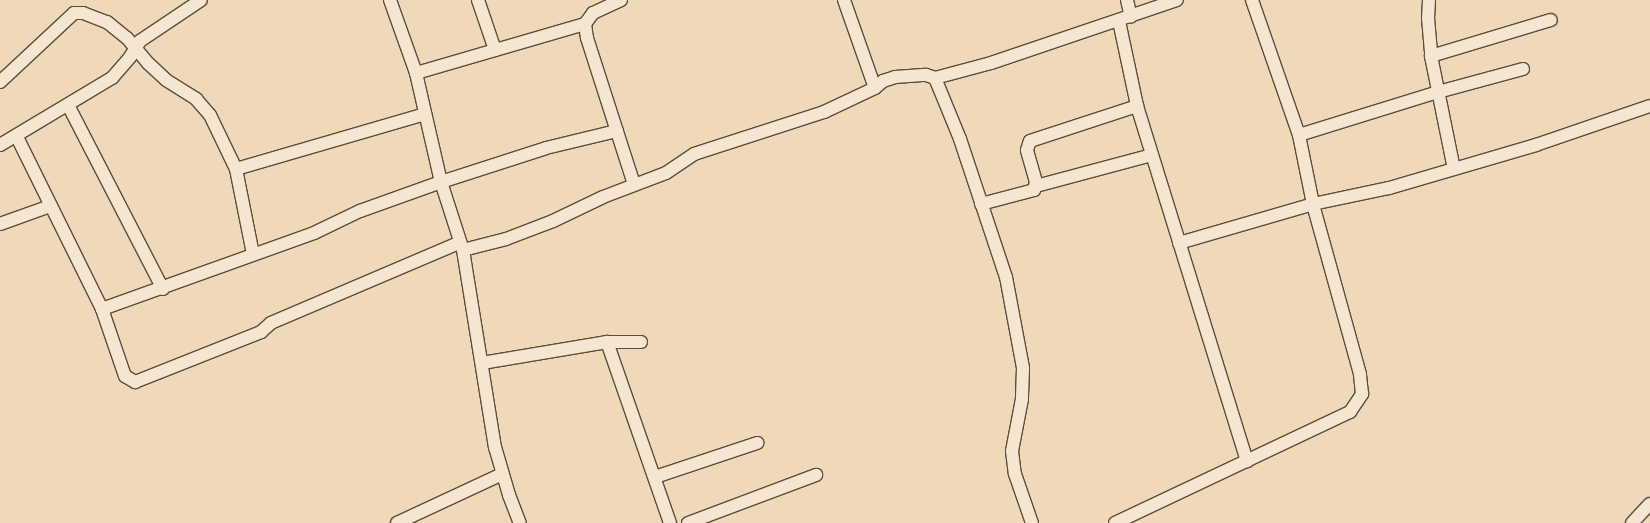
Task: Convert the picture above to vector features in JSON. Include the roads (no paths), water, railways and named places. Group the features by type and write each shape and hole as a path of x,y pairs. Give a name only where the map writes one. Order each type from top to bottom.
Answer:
{"street":[{"path":"0,145 17,137 112,78 130,57 135,47 146,36 201,0"},
{"path":"390,0 416,73 441,182 461,246 495,448 502,474 520,523"},
{"path":"478,0 495,50"},
{"path":"588,0 593,12"},
{"path":"416,73 585,24 593,12 621,0"},
{"path":"844,0 874,88"},
{"path":"1127,0 1131,17"},
{"path":"17,137 102,309 125,376 135,382 261,332 271,323 461,246 506,238 553,221 634,184 666,173 694,154 824,112 874,88 883,81 926,75 935,78 1028,52 1177,0"},
{"path":"1114,523 1350,412 1362,394 1360,374 1313,204 1299,135 1252,0"},
{"path":"1429,0 1428,18 1431,56 1454,169"},
{"path":"0,82 74,13 84,13 107,22 135,47 166,80 196,100 210,115 236,169 253,254"},
{"path":"1431,56 1551,20"},
{"path":"1119,21 1137,106 1247,461"},
{"path":"585,24 587,38 634,184"},
{"path":"1299,135 1438,92 1523,69"},
{"path":"935,78 960,139 1006,277 1023,368 1022,399 1012,450 1015,474 1032,523"},
{"path":"68,105 163,289"},
{"path":"1036,186 1027,150 1030,141 1137,106"},
{"path":"1178,243 1313,204 1390,188 1536,145 1650,106"},
{"path":"236,169 425,114"},
{"path":"102,309 163,289 253,254 314,233 360,211 441,182 546,148 617,131"},
{"path":"981,204 1031,191 1036,186 1152,156"},
{"path":"0,224 50,206"},
{"path":"482,363 607,342 641,342"},
{"path":"607,342 670,523"},
{"path":"655,477 757,443"},
{"path":"396,523 502,474"},
{"path":"688,523 816,474"},
{"path":"1632,523 1650,504"}]}
